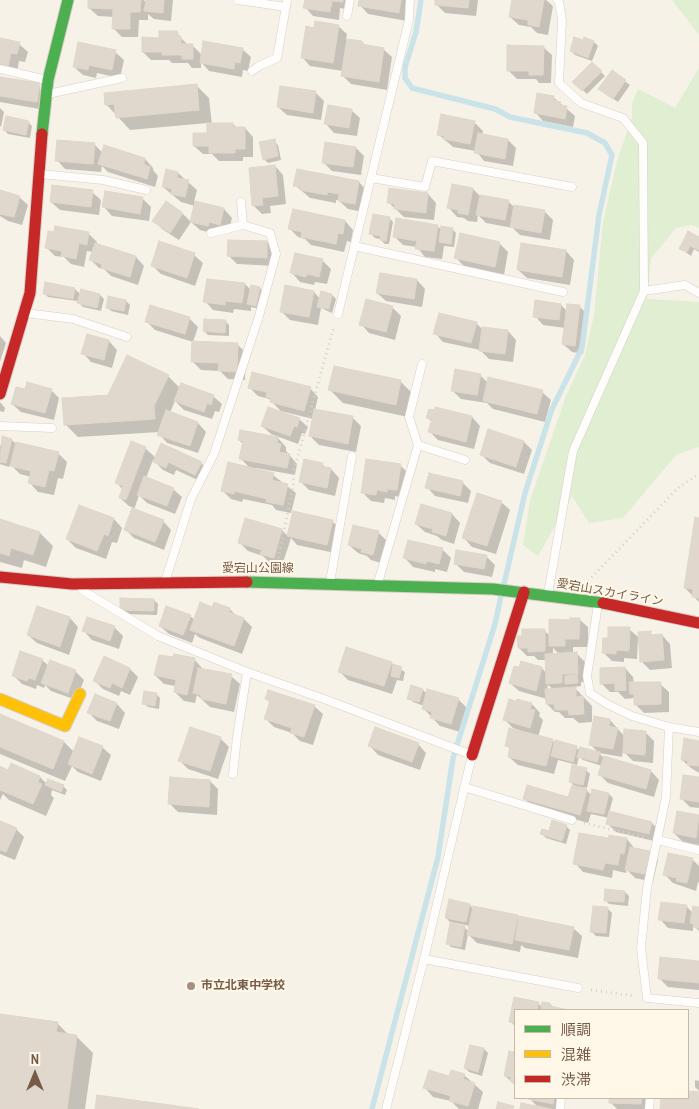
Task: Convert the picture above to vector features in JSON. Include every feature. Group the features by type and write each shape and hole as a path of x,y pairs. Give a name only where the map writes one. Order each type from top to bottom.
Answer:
{"main road":[{"path":"1,388 26,313 30,293 38,174 46,94 68,0"},
{"name":"愛宕山公園線","path":"0,576 33,582 72,584 273,582 377,584 520,592"},
{"path":"470,754 520,592"},
{"name":"愛宕山スカイライン","path":"520,592 599,602 699,623"},
{"path":"0,699 65,726 80,694"}],"lane":[{"path":"238,0 287,4 277,58 252,71"},
{"path":"347,16 350,0"},
{"path":"338,314 409,20 410,0"},
{"path":"548,596 573,451 644,291 643,143 622,118 581,103 559,83 562,20 559,2 556,0"},
{"path":"0,69 48,80"},
{"path":"46,94 122,78"},
{"path":"371,178 426,188 432,161 572,186"},
{"path":"38,174 104,180 146,190"},
{"path":"241,202 243,225"},
{"path":"165,583 191,500 214,454 259,316 276,254 270,234 243,225 211,234"},
{"path":"354,246 563,292"},
{"path":"644,291 685,285 699,293"},
{"path":"26,313 73,319 127,337"},
{"path":"377,584 418,445 409,418 422,364"},
{"path":"0,426 52,428"},
{"path":"418,445 465,460"},
{"path":"330,584 352,456"},
{"path":"72,584 158,636 247,672 470,754 424,959 386,1109"},
{"path":"599,602 586,676 590,693 632,716 669,727 699,732"},
{"path":"233,774 247,672"},
{"path":"669,727 666,797 648,888 641,948 647,998 699,1003"},
{"path":"464,787 572,820"},
{"path":"658,840 699,850"},
{"path":"424,959 578,988"}],"path":[{"path":"273,582 293,488 294,470 338,314"},
{"path":"571,599 679,487 699,474"},
{"path":"572,820 658,840"},
{"path":"578,988 647,998"}],"green space":[{"path":"672,0 699,0 699,35"},
{"path":"699,68 699,228 691,225 676,228 651,259 647,299 699,302 699,447 676,455 623,518 589,523 572,496 538,556 523,545 530,500 566,396 585,355 594,315 603,222 617,161 632,117 632,104 638,89 675,108"}],"building":[{"path":"88,0 141,0 140,12 130,12 130,29 112,29 113,9 88,8"},
{"path":"146,0 164,0 163,13 144,11"},
{"path":"305,0 343,0 343,2 332,1 330,12 303,8"},
{"path":"359,0 401,0 399,13 358,6"},
{"path":"435,0 469,0 468,8 435,5"},
{"path":"512,0 544,0 539,27 528,25 528,20 509,17"},
{"path":"315,21 339,25 333,63 301,58 306,26 314,28"},
{"path":"159,31 177,31 179,36 181,36 181,44 193,44 193,59 182,59 182,55 162,55 162,52 142,52 142,37 159,38"},
{"path":"574,37 583,40 584,37 594,41 588,58 570,51"},
{"path":"0,38 20,42 17,54 11,53 8,66 0,64"},
{"path":"347,39 362,41 362,44 384,48 379,82 341,76"},
{"path":"203,41 243,48 240,63 235,62 234,69 200,63"},
{"path":"78,42 116,50 112,70 89,65 88,70 73,67"},
{"path":"507,45 544,46 543,75 529,75 529,71 507,71"},
{"path":"592,62 602,71 582,91 572,82"},
{"path":"612,70 626,80 613,99 598,89"},
{"path":"0,77 40,83 37,102 0,96"},
{"path":"197,84 199,110 116,118 114,104 105,105 104,93"},
{"path":"280,86 316,91 313,113 277,107"},
{"path":"537,93 554,96 553,100 561,102 560,105 567,106 565,119 534,113"},
{"path":"328,105 352,109 349,128 324,124"},
{"path":"441,114 475,121 470,144 443,139 444,136 437,135"},
{"path":"6,116 29,121 26,135 3,130"},
{"path":"207,123 233,123 233,127 245,127 245,149 235,149 235,153 209,153 209,146 193,146 193,133 207,133"},
{"path":"478,133 508,139 505,159 474,153"},
{"path":"275,139 278,156 263,160 259,142"},
{"path":"57,140 95,143 93,164 55,161"},
{"path":"325,142 356,147 353,167 322,163"},
{"path":"104,145 145,158 144,164 150,167 147,179 98,164"},
{"path":"275,165 278,196 262,198 263,205 252,206 249,168"},
{"path":"166,169 178,172 177,178 189,180 185,197 171,194 172,189 162,187"},
{"path":"297,169 359,181 355,204 338,201 339,194 328,192 327,195 300,190 301,187 293,186"},
{"path":"452,184 473,188 468,215 458,213 458,210 447,208"},
{"path":"52,185 93,190 91,207 50,202"},
{"path":"389,188 428,193 426,213 394,209 395,204 387,203"},
{"path":"0,190 20,196 14,217 0,214"},
{"path":"105,191 143,197 140,214 102,207"},
{"path":"480,195 509,200 505,220 476,215"},
{"path":"166,201 183,213 170,233 152,221"},
{"path":"195,201 224,208 220,225 209,222 208,226 190,222"},
{"path":"514,205 545,210 541,233 510,227"},
{"path":"293,209 345,220 343,234 338,233 336,244 301,237 302,232 288,229"},
{"path":"373,214 390,217 386,241 380,240 381,236 369,234"},
{"path":"396,218 438,225 434,251 415,249 417,241 393,237"},
{"path":"55,226 89,232 87,245 79,243 76,259 61,256 62,251 45,248 48,231 54,232"},
{"path":"441,226 453,228 451,244 439,242"},
{"path":"688,231 699,237 699,250 690,246 687,252 679,249"},
{"path":"460,233 500,242 495,267 454,258"},
{"path":"228,240 267,241 267,258 227,256"},
{"path":"159,241 195,253 187,278 151,266"},
{"path":"95,243 136,256 130,277 101,268 102,264 89,260"},
{"path":"521,243 566,250 562,277 517,270"},
{"path":"295,253 323,259 319,277 307,274 306,277 290,273"},
{"path":"380,273 417,279 414,299 376,293"},
{"path":"207,279 245,283 242,303 225,301 225,305 203,302"},
{"path":"45,282 75,288 73,299 43,294"},
{"path":"251,285 260,287 256,306 247,304"},
{"path":"285,285 314,291 309,317 280,312"},
{"path":"81,289 100,294 97,308 77,303"},
{"path":"321,291 332,294 329,309 317,307"},
{"path":"108,296 126,300 124,311 106,308"},
{"path":"366,299 393,306 386,332 359,325"},
{"path":"535,300 561,304 559,320 533,317"},
{"path":"567,304 580,305 575,346 562,344"},
{"path":"150,305 190,317 185,334 145,322"},
{"path":"439,313 477,322 471,343 433,334"},
{"path":"204,319 226,320 225,333 203,331"},
{"path":"482,327 508,330 505,354 479,351"},
{"path":"87,334 109,340 104,360 81,354"},
{"path":"192,341 238,343 237,372 218,371 219,363 191,362"},
{"path":"127,355 169,375 154,406 155,419 64,425 62,398 108,395"},
{"path":"334,366 401,380 396,405 328,390"},
{"path":"455,369 481,374 477,395 451,391"},
{"path":"252,372 311,387 304,411 270,402 271,398 266,397 267,392 248,388"},
{"path":"488,377 543,390 537,414 483,401"},
{"path":"27,382 52,389 45,413 11,404 16,387 25,389"},
{"path":"181,383 214,395 211,405 207,403 204,412 174,401"},
{"path":"268,407 300,418 297,427 294,426 290,436 261,426"},
{"path":"435,407 472,416 466,442 428,432 432,419 426,418 429,409 434,410"},
{"path":"314,409 353,416 348,444 309,436"},
{"path":"166,410 198,422 190,446 157,435"},
{"path":"488,429 524,441 516,467 480,455"},
{"path":"240,430 278,437 277,443 281,444 279,452 290,454 287,468 239,459 243,441 238,440"},
{"path":"2,436 12,439 6,463 0,462"},
{"path":"131,441 146,447 126,500 119,498 123,486 115,483"},
{"path":"16,442 59,452 54,471 49,470 45,487 28,483 31,471 10,466"},
{"path":"161,443 202,462 195,475 168,462 166,468 153,462"},
{"path":"304,459 323,463 322,466 331,468 327,488 299,482"},
{"path":"366,459 401,464 397,490 387,489 387,492 377,490 376,495 361,493"},
{"path":"228,462 274,473 272,480 288,484 283,505 266,502 267,499 234,491 234,494 221,491"},
{"path":"429,473 463,481 460,496 425,488"},
{"path":"144,476 174,488 167,506 137,495"},
{"path":"477,493 502,501 487,546 462,538"},
{"path":"421,504 452,513 446,536 432,532 433,529 415,524"},
{"path":"79,505 114,518 108,536 104,534 97,551 66,539"},
{"path":"132,508 164,520 155,542 124,530"},
{"path":"293,511 333,520 327,545 287,536"},
{"path":"695,517 699,518 699,598 692,597 693,589 684,588"},
{"path":"245,518 282,529 274,558 260,554 262,550 238,543"},
{"path":"0,519 40,532 33,555 11,548 9,556 0,553"},
{"path":"353,525 379,531 373,555 361,552 362,549 348,545"},
{"path":"408,540 443,548 439,564 427,561 426,564 403,558"},
{"path":"456,550 487,555 484,569 454,564"},
{"path":"120,598 154,599 154,611 120,610"},
{"path":"200,602 212,607 214,602 230,608 229,612 244,618 234,646 190,630"},
{"path":"37,606 70,617 60,647 27,635"},
{"path":"166,606 191,615 183,635 159,626"},
{"path":"87,617 115,626 110,641 82,631"},
{"path":"570,618 580,618 579,639 565,639 565,646 549,646 549,619 570,620"},
{"path":"608,627 630,627 629,651 616,650 616,654 602,653 603,638 608,638"},
{"path":"522,629 545,629 545,651 528,652 528,648 518,648 517,636 522,636"},
{"path":"651,631 651,635 662,634 664,660 640,662 638,632"},
{"path":"346,647 392,662 384,686 338,672"},
{"path":"20,651 43,659 35,680 29,678 27,681 12,676"},
{"path":"577,652 578,674 562,674 562,683 546,684 545,654"},
{"path":"174,654 195,658 187,695 174,692 176,680 154,675 159,655 173,657"},
{"path":"104,656 130,668 122,688 112,683 110,688 93,681"},
{"path":"50,660 76,670 68,693 41,683"},
{"path":"521,661 542,667 536,691 509,683 514,666 519,667"},
{"path":"393,664 402,667 399,678 391,676"},
{"path":"625,667 626,690 615,691 615,683 600,684 600,668"},
{"path":"198,668 232,674 226,704 201,699 201,695 193,693"},
{"path":"577,675 578,683 565,684 565,676"},
{"path":"629,682 661,682 661,704 634,705 634,694 630,694"},
{"path":"411,685 423,689 419,702 407,699"},
{"path":"576,687 576,697 583,696 584,714 569,715 568,710 555,710 554,704 546,704 545,689"},
{"path":"427,689 459,698 451,724 430,718 432,712 422,709"},
{"path":"268,690 315,705 304,737 290,733 292,728 264,719 270,701 265,699"},
{"path":"144,691 157,693 155,706 142,704"},
{"path":"95,694 117,703 110,721 87,713"},
{"path":"509,699 532,703 530,709 535,710 530,728 503,720"},
{"path":"0,714 64,741 53,769 0,747"},
{"path":"594,716 610,719 609,726 618,728 613,749 589,745"},
{"path":"190,727 221,737 210,771 178,761"},
{"path":"375,727 419,743 412,762 368,746"},
{"path":"509,728 553,739 546,766 508,757 510,747 505,746"},
{"path":"624,729 646,731 645,755 623,753"},
{"path":"79,737 103,746 92,774 68,764"},
{"path":"684,738 699,741 699,766 687,765 688,761 681,760"},
{"path":"555,740 577,746 573,762 551,756"},
{"path":"580,747 600,752 597,762 577,757"},
{"path":"604,756 651,770 646,789 598,775"},
{"path":"11,763 40,776 38,783 42,784 33,804 0,790 0,766 8,770"},
{"path":"572,765 587,768 583,785 569,782"},
{"path":"683,775 699,777 699,802 680,799"},
{"path":"170,777 210,780 209,807 168,804"},
{"path":"48,779 64,785 61,792 45,785"},
{"path":"527,785 568,797 572,785 587,789 580,815 523,799"},
{"path":"592,789 609,793 604,814 587,811"},
{"path":"609,811 652,822 649,834 606,824"},
{"path":"677,811 699,815 696,838 673,833"},
{"path":"552,820 567,825 562,841 540,834 542,829 549,831"},
{"path":"0,821 17,828 6,852 0,850"},
{"path":"579,833 608,838 609,835 627,838 624,854 620,853 618,865 605,863 603,870 573,864"},
{"path":"630,847 650,851 645,874 625,870"},
{"path":"668,853 693,858 687,883 676,881 677,878 663,875"},
{"path":"605,889 625,891 624,902 604,901"},
{"path":"449,899 470,904 466,922 445,918"},
{"path":"661,902 687,905 684,923 658,920"},
{"path":"473,906 518,915 512,944 467,935"},
{"path":"593,906 608,907 606,933 590,932"},
{"path":"693,906 699,907 699,928 693,927 694,924 690,923"},
{"path":"519,916 574,927 569,950 515,940"},
{"path":"450,923 465,926 461,947 446,944"},
{"path":"660,957 699,961 699,983 658,979"},
{"path":"514,997 539,1002 537,1009 514,1009 514,1023 509,1022"},
{"path":"542,1002 550,1003 550,1006 564,1009 541,1009"},
{"path":"0,1014 58,1022 56,1032 77,1035 67,1109 0,1109"},
{"path":"470,1045 484,1048 478,1072 464,1068"},
{"path":"509,1051 514,1052 514,1083 510,1081 511,1077 504,1076"},
{"path":"429,1070 449,1076 451,1070 465,1074 463,1079 475,1083 468,1106 449,1101 451,1096 423,1088"},
{"path":"689,1091 699,1092 699,1109 660,1109 661,1099 689,1099"},
{"path":"97,1095 199,1109 95,1109"},
{"path":"528,1099 554,1099 553,1104"},
{"path":"609,1099 641,1099 641,1104 609,1103"},
{"path":"498,1102 514,1106 513,1109 496,1109"},
{"path":"521,1103 552,1109 520,1109"}],"waterway":[{"path":"421,0 416,32 405,67 405,78 412,88 495,109 510,117 587,133 605,143 612,155 599,215 582,348 552,409 525,493 504,584"},
{"path":"372,1109 438,857 453,758 495,624 501,596"}],"traffic: fast":[{"path":"42,134 48,80 68,0"},
{"path":"247,582 493,589 603,603"}],"traffic: slow":[{"path":"0,699 65,726 80,694"}],"traffic: jam":[{"path":"0,394 30,293 42,134"},
{"path":"0,577 72,584 247,582"},
{"path":"472,755 524,592"},
{"path":"603,603 699,623"}],"place":[{"name":"市立北東中学校","path":"191,986"}]}
